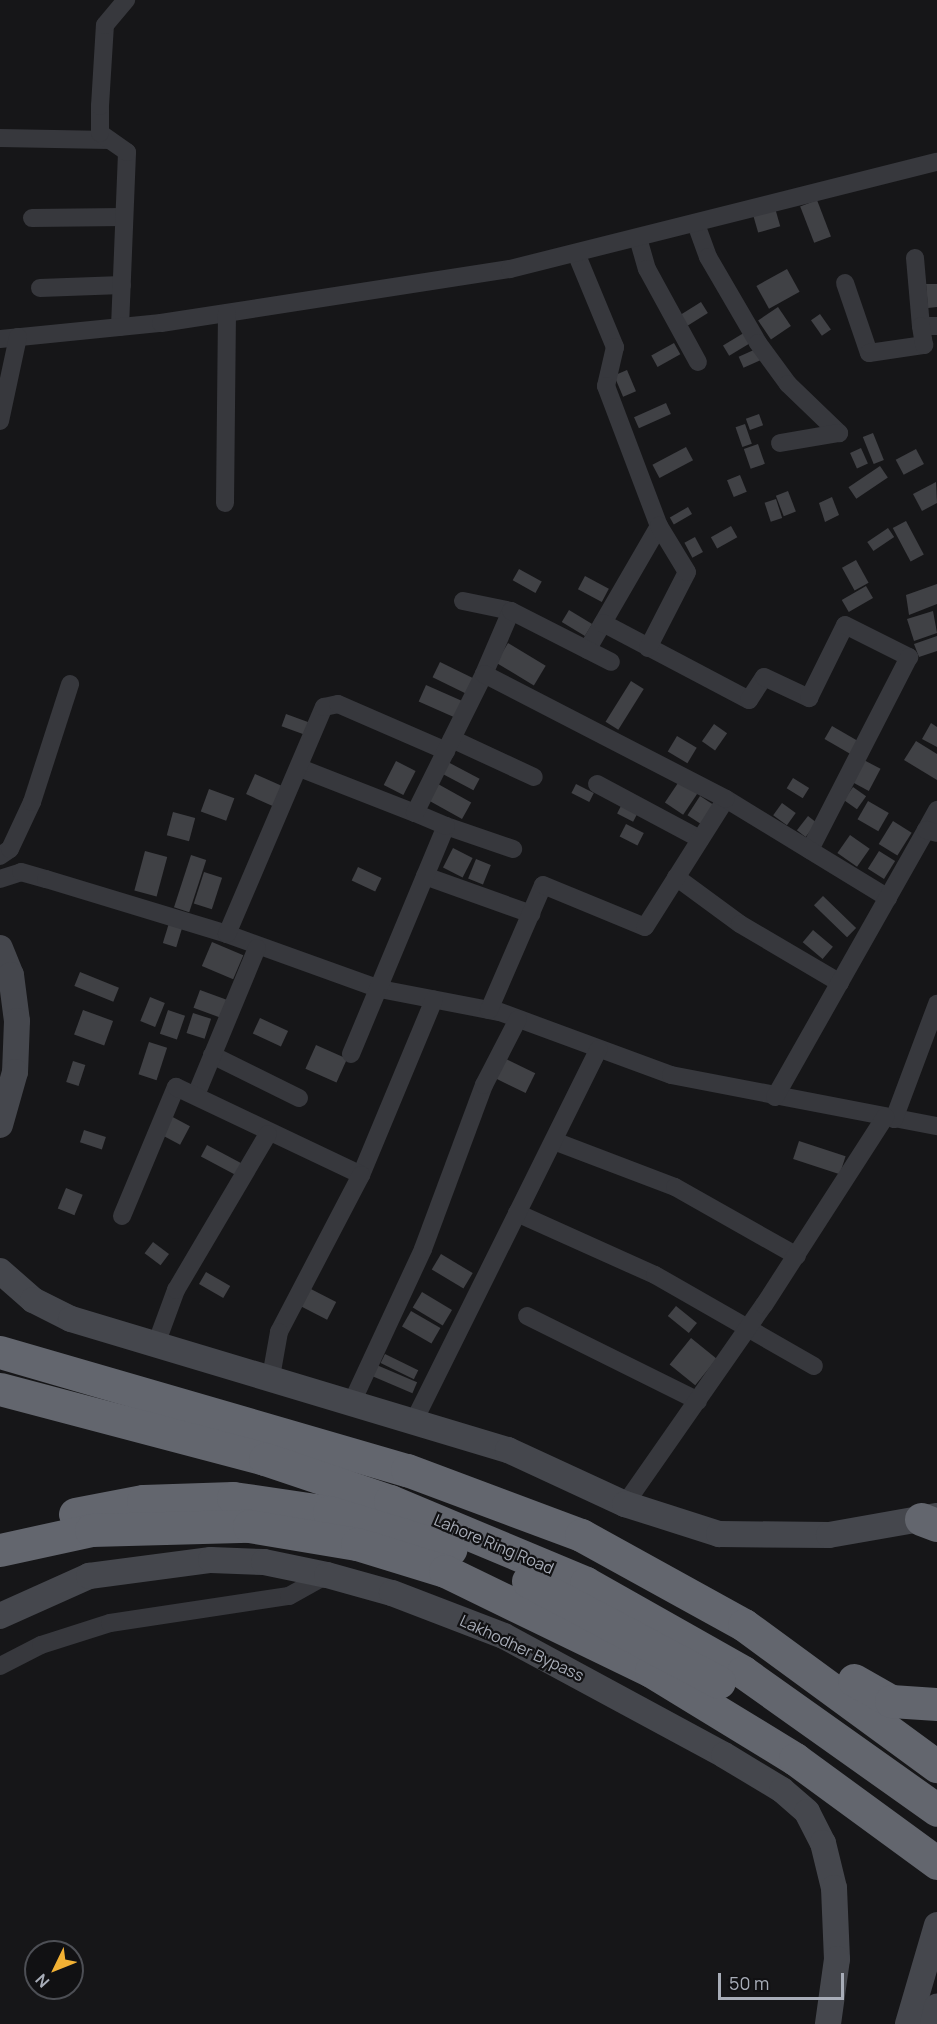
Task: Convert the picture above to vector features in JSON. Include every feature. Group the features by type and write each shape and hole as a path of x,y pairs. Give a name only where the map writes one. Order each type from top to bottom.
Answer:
{"highway":[{"path":"0,1329 196,1388 275,1431"},
{"path":"0,1352 333,1446 494,1501 581,1535 661,1577 821,1677 937,1766"},
{"name":"Lahore Ring Road","path":"0,1389 266,1459 495,1543 690,1638 884,1770 937,1810"},
{"path":"333,1446 412,1454 542,1504 707,1586 876,1694 909,1705 937,1704"},
{"path":"0,1536 104,1506 189,1498 284,1504 364,1521 493,1565 551,1592 668,1653 802,1735 884,1770"},
{"path":"0,1550 91,1530 249,1526 357,1544 445,1571 651,1671 795,1759 937,1863"}],"main road":[{"path":"0,948 11,975 17,1021 15,1072 0,1125"},
{"path":"0,1271 33,1300 155,1347 271,1377 415,1419 508,1450 625,1504 719,1534 770,1538 829,1535 932,1520"},
{"name":"Lakhodher Bypass","path":"0,1616 89,1576 173,1562 264,1562 327,1575 392,1593 504,1636 724,1755 807,1812 824,1843 836,1899 837,1959 828,2024"},
{"path":"908,2024 936,1928"},
{"path":"933,2024 937,2006"}],"street":[{"path":"120,327 126,152 100,133 100,106 105,25 126,0"},
{"path":"0,138 109,140"},
{"path":"0,339 226,313 510,269 937,162"},
{"path":"32,218 124,218"},
{"path":"696,224 708,257 758,343 788,384 839,432 780,443"},
{"path":"638,238 647,269 698,362"},
{"path":"576,253 615,347 606,386 659,526 687,572 648,648"},
{"path":"845,283 869,353 924,345 929,326 915,258"},
{"path":"40,288 122,285"},
{"path":"225,503 226,313"},
{"path":"0,422 18,337"},
{"path":"587,650 659,526"},
{"path":"463,601 511,611 611,662"},
{"path":"415,813 484,674 511,611"},
{"path":"603,623 749,700 764,677 809,698 845,625 909,657 810,850"},
{"path":"484,674 726,799 888,898"},
{"path":"0,856 10,849 32,802 70,684"},
{"path":"227,934 328,704 534,777"},
{"path":"300,768 446,826 513,849"},
{"path":"597,784 700,839"},
{"path":"489,1010 543,885 645,927 726,799"},
{"path":"775,1097 888,898 931,832 937,810"},
{"path":"351,1054 446,826"},
{"path":"0,879 21,872 227,934 258,948 380,989 489,1010 518,1019 671,1075 775,1097 937,1126"},
{"path":"425,876 531,914"},
{"path":"676,877 740,924 840,983"},
{"path":"196,1095 258,948"},
{"path":"271,1377 279,1332 361,1175 434,1000"},
{"path":"625,1504 749,1328 890,1118 937,1004"},
{"path":"353,1400 423,1249 484,1085 518,1019"},
{"path":"415,1419 599,1049"},
{"path":"212,1056 299,1098"},
{"path":"122,1216 176,1087 196,1095 268,1134 361,1175"},
{"path":"155,1347 176,1290 268,1134"},
{"path":"554,1141 675,1187 797,1256"},
{"path":"517,1213 656,1275 814,1366"},
{"path":"526,1316 698,1401"},
{"path":"0,1666 41,1645 110,1623 289,1596 327,1575"}],"building":[{"path":"817,200 831,236 814,243 800,206"},
{"path":"775,208 780,226 758,233 753,214"},
{"path":"787,269 800,292 769,309 756,286"},
{"path":"926,284 937,284 937,307 928,308"},
{"path":"701,302 708,313 687,326 680,315"},
{"path":"778,307 791,326 771,339 758,320"},
{"path":"820,314 831,330 822,336 811,320"},
{"path":"747,331 753,341 729,356 723,345"},
{"path":"674,343 680,354 658,367 651,356"},
{"path":"756,349 761,360 744,368 739,357"},
{"path":"627,370 636,391 623,397 614,375"},
{"path":"666,403 671,414 639,428 634,417"},
{"path":"759,414 763,425 750,430 746,419"},
{"path":"745,424 752,444 742,447 736,427"},
{"path":"873,433 884,460 874,464 863,437"},
{"path":"758,444 765,464 751,469 744,449"},
{"path":"686,447 693,460 659,478 652,465"},
{"path":"861,448 868,464 857,468 850,453"},
{"path":"916,449 924,464 904,475 896,460"},
{"path":"880,466 888,478 856,499 848,487"},
{"path":"740,475 747,492 734,497 727,480"},
{"path":"936,482 937,503 922,511 913,494"},
{"path":"788,491 796,512 784,516 776,496"},
{"path":"832,497 839,515 825,522 819,503"},
{"path":"776,499 782,518 771,522 765,503"},
{"path":"688,507 692,514 674,524 670,518"},
{"path":"906,521 924,555 911,562 893,528"},
{"path":"731,526 737,537 717,549 711,537"},
{"path":"888,528 894,537 873,551 867,542"},
{"path":"695,537 703,552 692,558 684,543"},
{"path":"856,560 869,583 855,590 842,568"},
{"path":"519,569 542,582 535,593 513,580"},
{"path":"585,576 609,589 602,602 578,589"},
{"path":"937,584 937,604 909,615 906,595"},
{"path":"866,586 873,598 849,612 842,600"},
{"path":"569,610 592,624 585,636 562,622"},
{"path":"933,611 937,633 914,641 907,619"},
{"path":"937,636 937,651 919,657 914,644"},
{"path":"508,643 546,666 534,685 496,663"},
{"path":"440,662 473,678 466,693 433,677"},
{"path":"631,681 644,689 618,730 606,722"},
{"path":"426,685 462,701 454,717 419,701"},
{"path":"286,714 311,723 307,735 282,726"},
{"path":"931,723 937,727 937,747 922,739"},
{"path":"714,724 727,733 715,750 702,741"},
{"path":"832,726 863,744 856,757 824,739"},
{"path":"677,736 697,748 687,763 668,751"},
{"path":"916,741 937,754 937,780 904,760"},
{"path":"862,759 881,769 869,791 850,781"},
{"path":"396,761 416,771 403,795 384,785"},
{"path":"446,761 480,779 473,790 440,772"},
{"path":"255,774 286,788 277,808 246,794"},
{"path":"793,778 809,788 803,798 787,788"},
{"path":"680,780 698,792 683,815 665,802"},
{"path":"438,784 471,802 462,819 429,801"},
{"path":"576,784 594,793 589,802 571,793"},
{"path":"853,787 866,796 857,809 844,800"},
{"path":"209,789 234,798 226,821 201,812"},
{"path":"700,796 714,805 702,825 687,815"},
{"path":"868,801 889,813 878,831 858,819"},
{"path":"623,802 639,810 633,822 617,814"},
{"path":"782,803 796,813 787,825 773,815"},
{"path":"173,812 195,818 189,841 167,835"},
{"path":"808,816 817,823 806,837 797,830"},
{"path":"893,821 912,833 897,856 879,844"},
{"path":"626,824 644,833 637,846 620,836"},
{"path":"850,835 870,849 857,867 837,853"},
{"path":"453,848 473,858 463,878 443,868"},
{"path":"145,851 167,857 157,897 134,891"},
{"path":"879,851 895,861 884,879 868,869"},
{"path":"191,855 206,860 189,912 174,907"},
{"path":"476,859 491,865 483,884 468,878"},
{"path":"358,867 382,878 375,892 352,881"},
{"path":"204,872 222,878 212,909 194,903"},
{"path":"823,896 856,928 847,937 814,905"},
{"path":"169,923 182,927 176,947 163,943"},
{"path":"813,930 833,947 823,959 803,942"},
{"path":"212,942 243,955 233,979 202,966"},
{"path":"80,972 119,988 113,1002 74,986"},
{"path":"200,990 230,1001 224,1019 194,1008"},
{"path":"150,997 165,1003 155,1027 140,1021"},
{"path":"83,1010 113,1021 104,1045 74,1034"},
{"path":"168,1010 185,1016 177,1039 160,1034"},
{"path":"193,1013 211,1019 205,1039 187,1033"},
{"path":"260,1018 288,1031 281,1047 253,1033"},
{"path":"149,1042 167,1048 157,1080 138,1074"},
{"path":"316,1045 347,1059 336,1083 305,1069"},
{"path":"502,1057 535,1073 526,1093 492,1077"},
{"path":"73,1061 85,1065 79,1086 66,1082"},
{"path":"167,1114 190,1126 180,1145 157,1133"},
{"path":"84,1130 106,1137 102,1149 80,1142"},
{"path":"799,1141 846,1156 840,1174 793,1159"},
{"path":"207,1145 243,1164 237,1176 201,1156"},
{"path":"66,1188 83,1195 74,1215 58,1208"},
{"path":"153,1242 169,1254 161,1265 145,1253"},
{"path":"441,1254 473,1273 463,1288 432,1269"},
{"path":"206,1272 230,1286 223,1298 199,1284"},
{"path":"305,1286 336,1302 327,1320 296,1304"},
{"path":"422,1292 452,1310 443,1325 413,1307"},
{"path":"676,1306 697,1323 689,1333 668,1316"},
{"path":"411,1311 440,1328 431,1344 402,1327"},
{"path":"691,1338 717,1359 695,1385 670,1364"},
{"path":"385,1354 418,1370 414,1379 381,1363"},
{"path":"372,1363 417,1382 412,1393 367,1374"}]}
